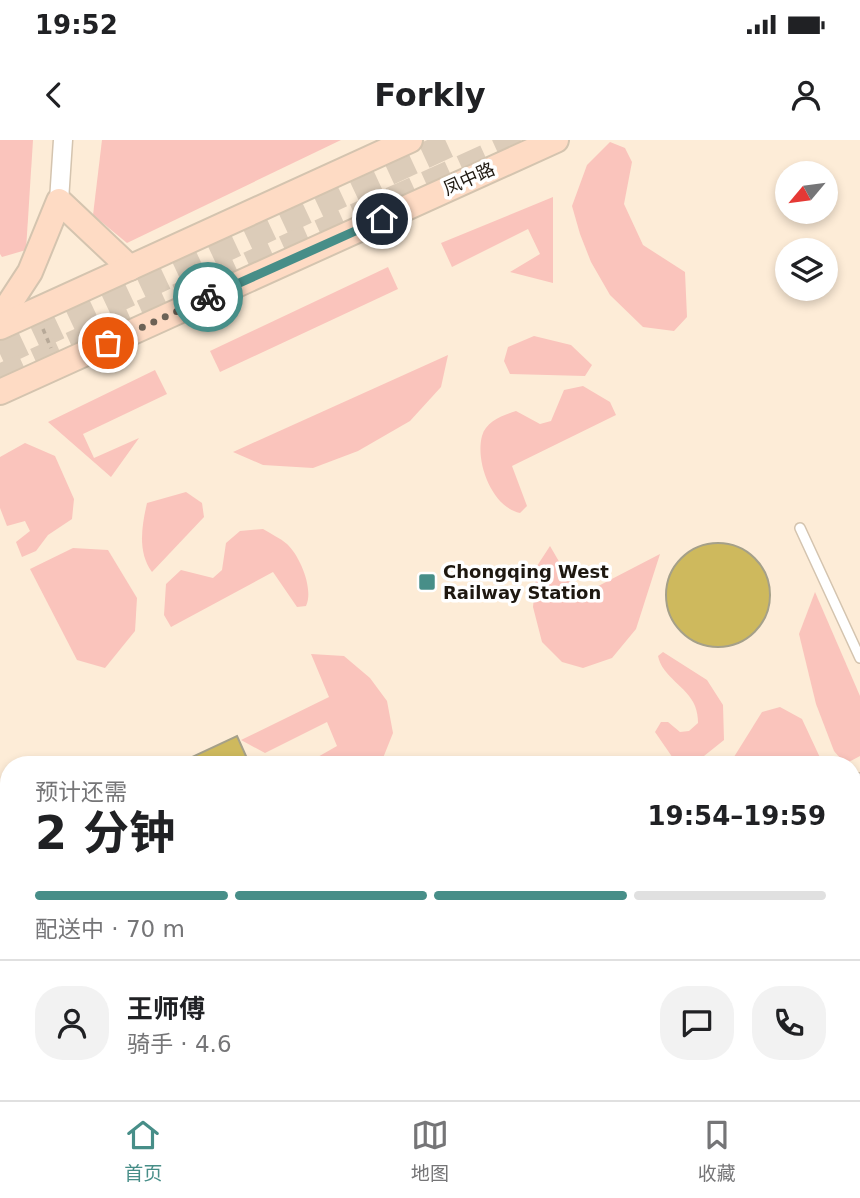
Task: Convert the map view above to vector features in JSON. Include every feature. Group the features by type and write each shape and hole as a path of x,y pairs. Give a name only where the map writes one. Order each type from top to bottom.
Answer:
{"main road":[{"path":"0,327 410,140"},
{"name":"凤中路","path":"0,392 556,140"},
{"path":"0,318 30,272 59,201 130,268"}],"street":[{"path":"59,201 63,140"}],"lane":[{"path":"800,528 860,658"}],"shaded area":[{"path":"0,140 33,140 26,250 2,257 0,254"},
{"path":"102,140 341,140 127,243 93,215"},
{"path":"610,142 625,148 632,162 624,204 643,245 685,272 687,317 674,331 643,327 610,295 591,262 580,234 572,206 587,165"},
{"path":"553,197 553,283 510,272 540,254 528,229 452,267 441,243"},
{"path":"388,267 398,289 220,372 210,351"},
{"path":"534,336 571,345 592,365 585,376 510,374 504,361 508,347"},
{"path":"448,355 441,387 410,421 358,451 313,468 263,465 233,452"},
{"path":"155,370 167,394 83,434 94,458 139,438 111,477 48,422"},
{"path":"583,386 610,402 616,415 512,466 527,506 520,513 510,509 494,493 484,470 480,447 484,431 496,419 516,411 540,424 551,421 564,390"},
{"path":"25,443 55,456 74,499 72,519 48,535 36,551 22,557 16,542 30,531 25,521 7,526 0,508 0,457"},
{"path":"186,492 202,503 204,517 152,572 144,556 143,547 142,529 147,503"},
{"path":"263,529 287,544 297,556 307,582 306,606 297,607 273,572 171,627 164,615 166,584 181,570 213,578 222,570 226,543 240,531"},
{"path":"550,546 579,596 660,554 636,629 612,658 583,668 562,662 542,642 533,607 537,566"},
{"path":"73,548 108,550 137,598 135,631 105,668 77,660 30,569"},
{"path":"815,592 860,696 860,756 838,756 834,751 816,704 799,634"},
{"path":"663,652 707,680 723,705 724,740 704,756 672,756 655,732 661,722 668,722 680,732 689,731 698,723 691,699 664,670 658,656"},
{"path":"311,654 344,656 370,678 387,701 393,733 384,756 320,756 337,746 327,722 265,753 241,740 329,697"},
{"path":"780,707 802,719 819,756 735,756 762,712"}],"building":[{"path":"718,543 738,547 755,558 766,575 770,595 766,615 755,632 738,643 718,647 698,643 681,632 670,615 666,595 670,575 681,558 698,547"},
{"path":"237,736 246,756 194,756"}],"tunnel":[{"path":"0,354 458,140"},
{"path":"0,377 524,140"}],"way so far":[{"path":"108,343 208,297"}],"place":[{"name":"Chongqing West Railway Station","path":"427,582"}],"route":[{"path":"208,297 382,219"}]}
